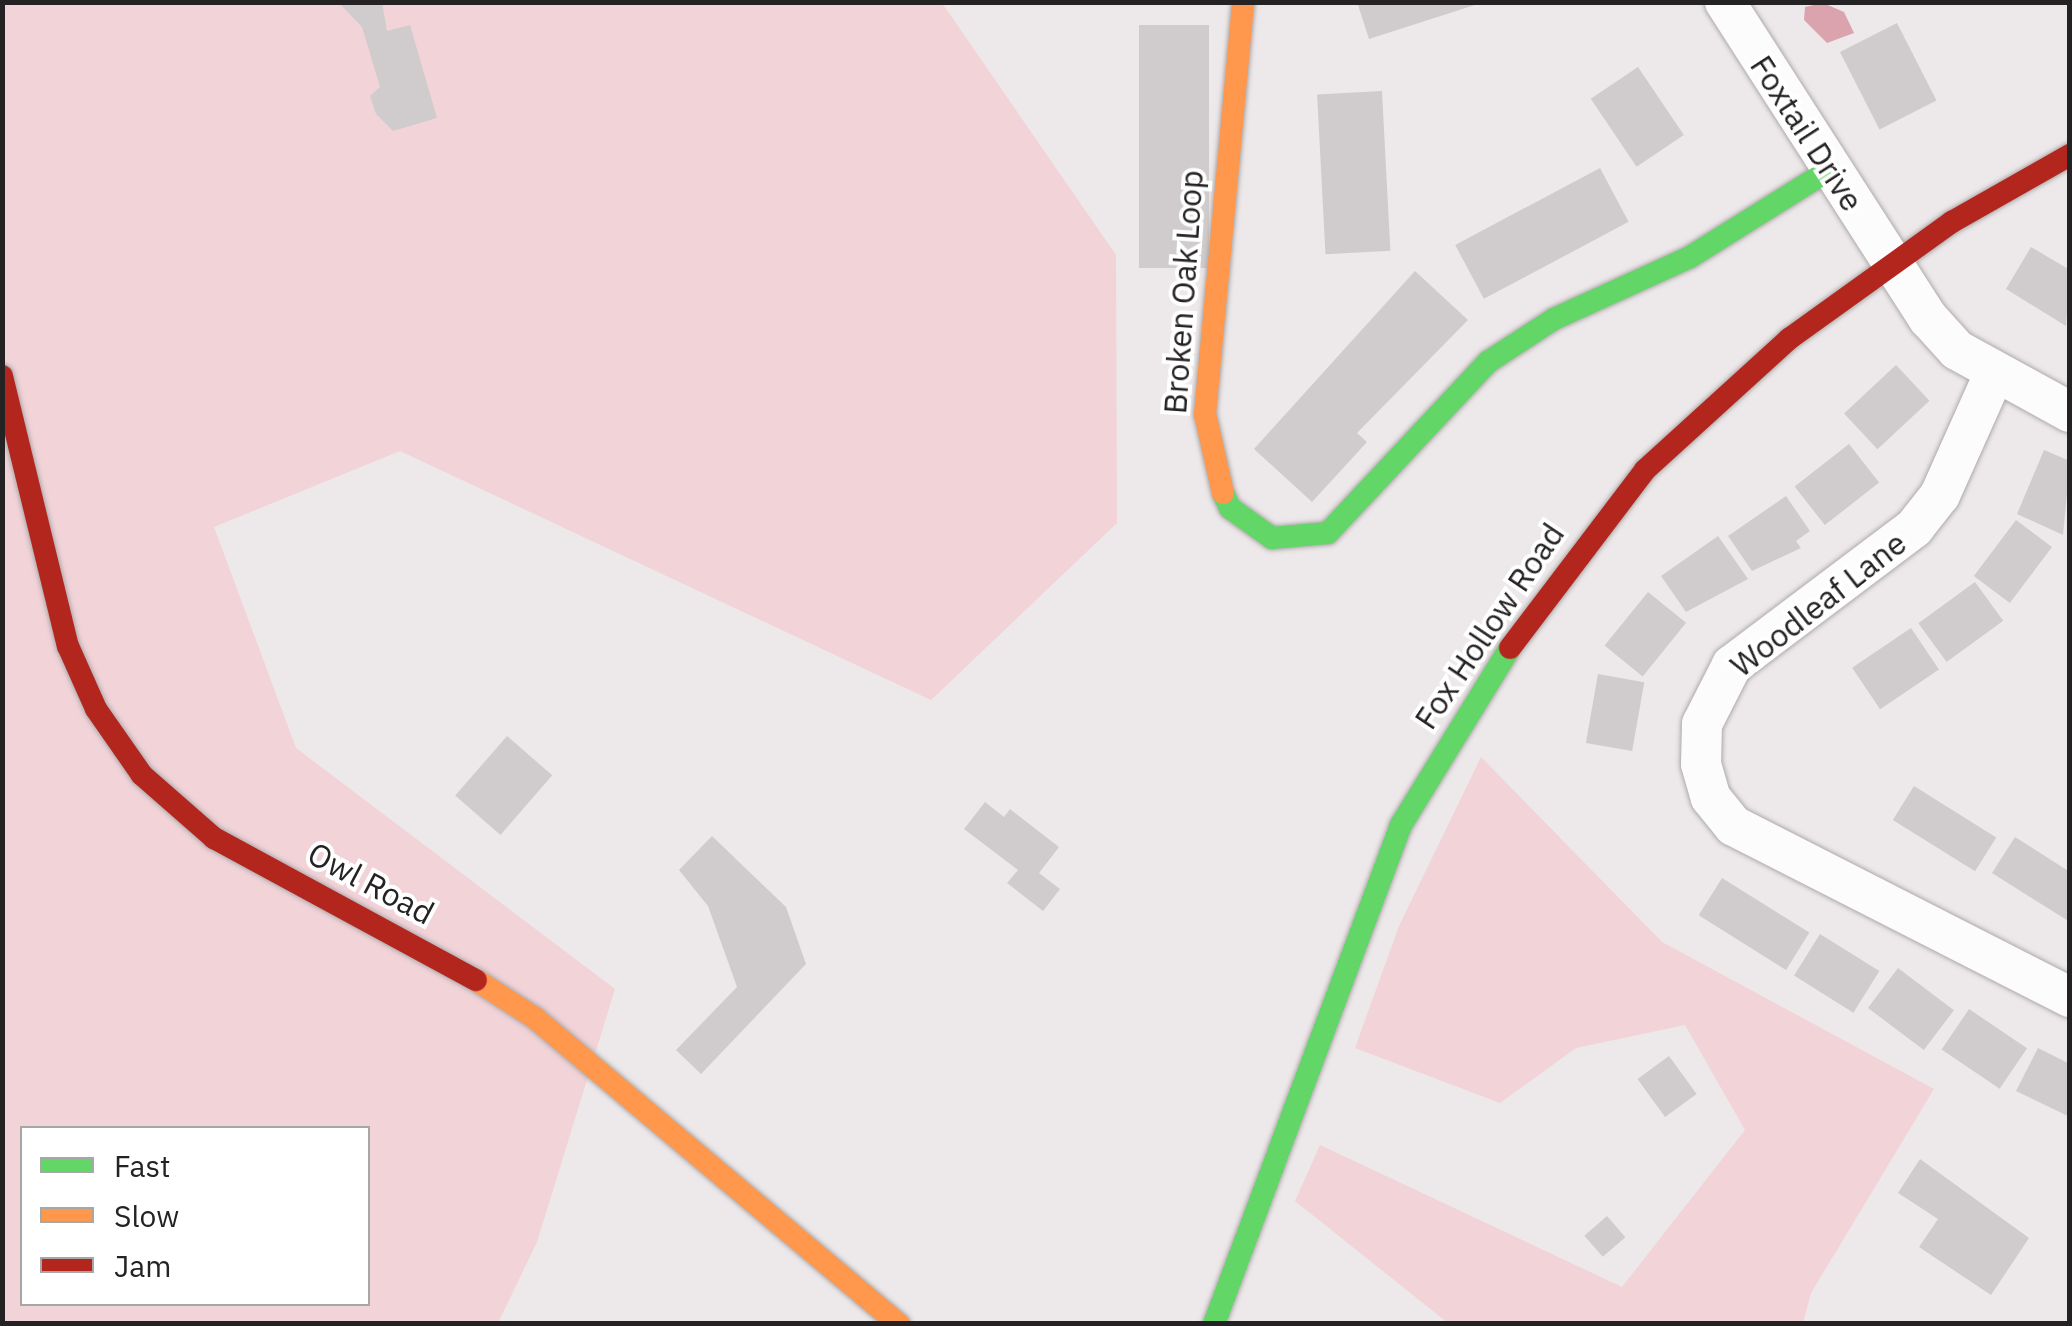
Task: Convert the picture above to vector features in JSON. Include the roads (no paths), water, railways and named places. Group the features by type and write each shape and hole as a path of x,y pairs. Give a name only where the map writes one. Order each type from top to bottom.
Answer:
{"street":[{"name":"Broken Oak Loop","path":"1243,2 1205,414 1211,468 1230,508 1272,538 1328,534 1488,362 1537,330 1690,257 1829,170"},
{"name":"Foxtail Drive","path":"1725,2 1829,170 1893,262"},
{"name":"Fox Hollow Road","path":"1214,1324 1356,930 1401,825 1458,724 1534,607 1645,470 1764,360 1893,262 2070,156"},
{"path":"1893,262 1957,350 2070,412"},
{"name":"Woodleaf Lane","path":"1995,372 1940,495 1914,528 1732,664 1702,724 1701,764 1711,798 1734,826 2070,997"},
{"name":"Owl Road","path":"2,376 68,646 96,709 142,776 214,838 438,955 535,1018 898,1324"}]}
